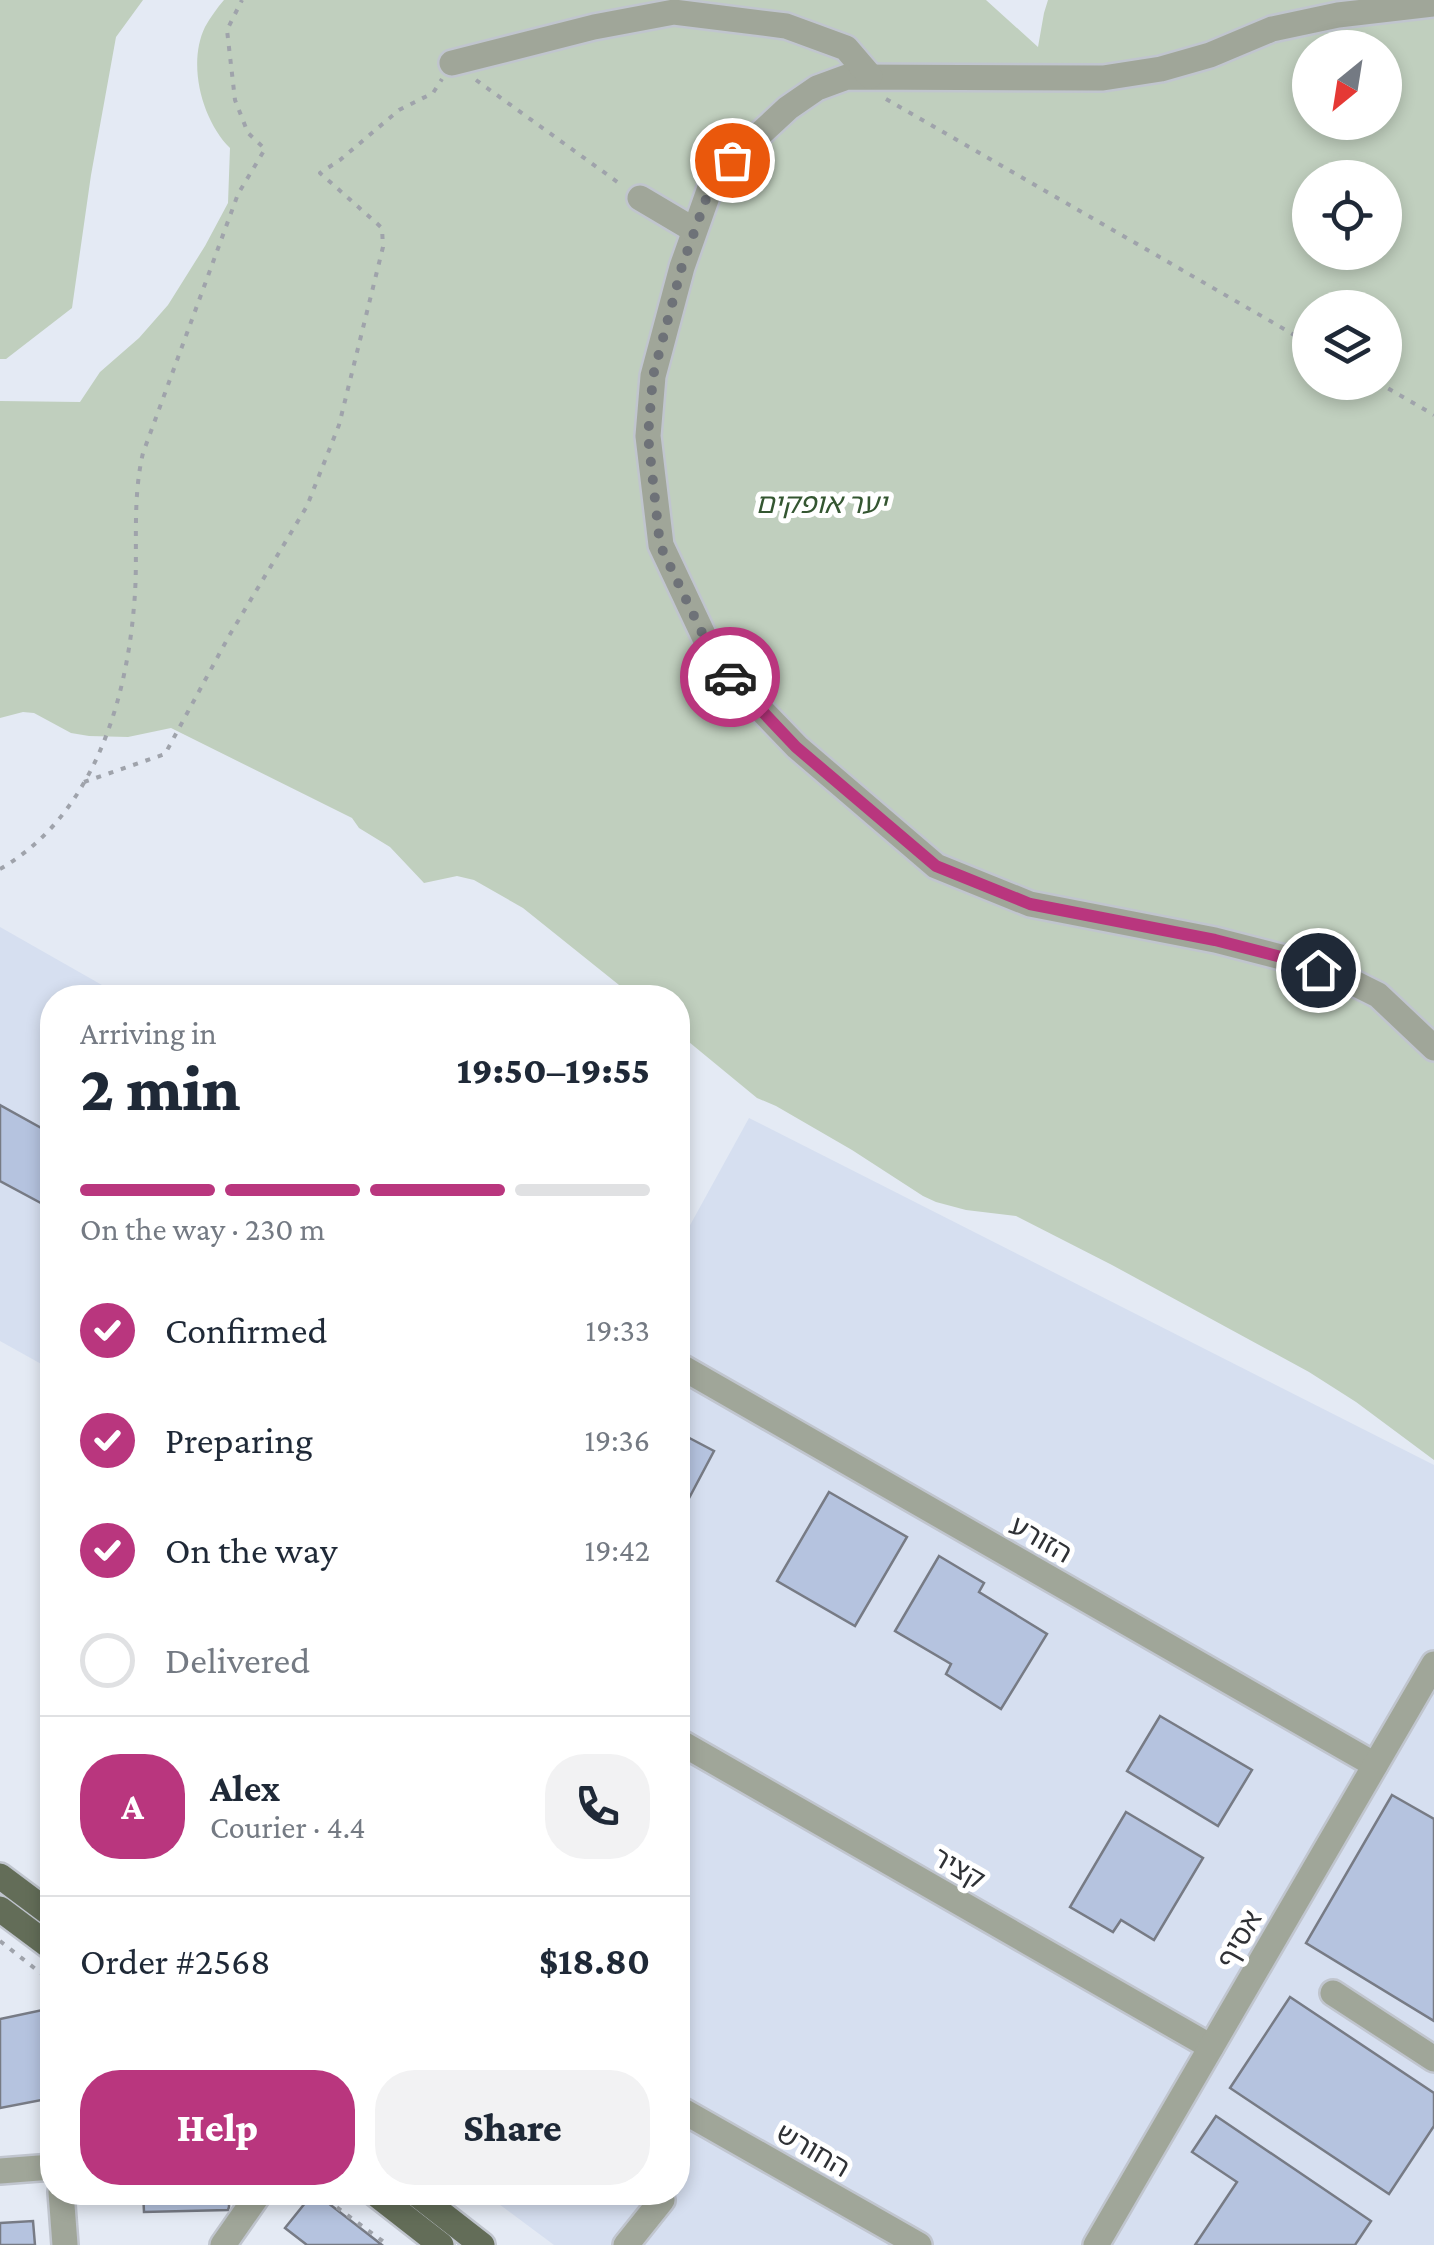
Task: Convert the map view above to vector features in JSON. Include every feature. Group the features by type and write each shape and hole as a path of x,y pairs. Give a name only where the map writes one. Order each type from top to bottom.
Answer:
{"main road":[{"path":"0,1876 40,1907"},
{"path":"0,1910 40,1939"},
{"path":"390,2205 441,2245"},
{"path":"431,2205 482,2245"}],"street":[{"path":"1434,4 1338,15 1272,28 1210,55 1161,69 1102,78 876,86 848,77 818,88 788,108 732,160 710,188 682,266 653,376 648,436 660,545 717,664 796,747 936,866 1030,904 1215,940 1285,958 1350,981 1378,996 1434,1048"},
{"path":"452,63 594,27 674,12 786,26 846,48 876,86"},
{"path":"640,198 694,230"},
{"name":"הזורע","path":"690,1372 1375,1765"},
{"name":"אסיף","path":"1096,2245 1434,1664"},
{"name":"קציר","path":"690,1748 1211,2048"},
{"path":"1333,1993 1434,2058"},
{"name":"החורש","path":"690,2115 919,2245"},
{"path":"0,2171 40,2168"},
{"path":"61,2205 65,2245"},
{"path":"223,2245 251,2205"},
{"path":"626,2245 658,2205"}],"path":[{"path":"0,869 25,855 68,807 114,720 135,604 136,482 143,453 238,194 265,149 248,133 236,100 227,30 242,0"},
{"path":"84,782 165,754 307,506 340,426 383,247 382,228 320,173 399,110 433,94 452,63 640,198"},
{"path":"876,86 1292,333"},
{"path":"1402,396 1434,415"},
{"path":"0,1941 40,1973"},
{"path":"334,2205 388,2245"}],"shaded area":[{"path":"0,927 102,985 40,985 40,1363 0,1341"},
{"path":"749,1118 1434,1465 1434,2245 554,2245 500,2205 690,2205 690,1225"}],"green space":[{"path":"0,0 143,0 116,37 72,308 6,359 0,359"},
{"name":"יער אופקים","path":"224,0 986,0 1038,47 1048,0 1434,0 1434,1460 1309,1372 1112,1265 1016,1216 966,1210 923,1196 852,1150 757,1098 690,1043 690,985 619,985 523,908 474,880 457,876 424,883 390,847 359,828 352,818 171,728 128,737 89,736 71,733 34,713 0,718 0,401 80,402 100,372 139,338 168,305 205,246 228,203 230,148 212,122 200,91 200,42 205,27"}],"building":[{"path":"0,1105 40,1127 40,1203 0,1181"},
{"path":"690,1438 714,1451 690,1496"},
{"path":"829,1492 907,1537 855,1626 777,1581"},
{"path":"939,1556 984,1583 979,1592 1047,1634 1001,1709 946,1674 951,1664 895,1631"},
{"path":"1160,1716 1252,1770 1218,1826 1127,1771"},
{"path":"1392,1795 1434,1819 1434,2021 1306,1943"},
{"path":"1126,1812 1203,1858 1154,1940 1121,1920 1113,1932 1070,1907"},
{"path":"1290,1997 1434,2093 1434,2126 1389,2194 1230,2088"},
{"path":"40,2011 40,2100 0,2108 0,2019"},
{"path":"1216,2116 1371,2221 1355,2245 1195,2245 1237,2182 1192,2152"},
{"path":"144,2205 229,2205 228,2210 144,2212"},
{"path":"304,2205 331,2205 382,2245 307,2245 285,2228"},
{"path":"33,2221 35,2245 0,2245 0,2223"}],"way so far":[{"path":"730,677 717,664 660,545 648,436 653,376 682,266 710,188 732,160"}],"route":[{"path":"730,677 796,747 936,866 1030,904 1215,940 1318,970"}]}
